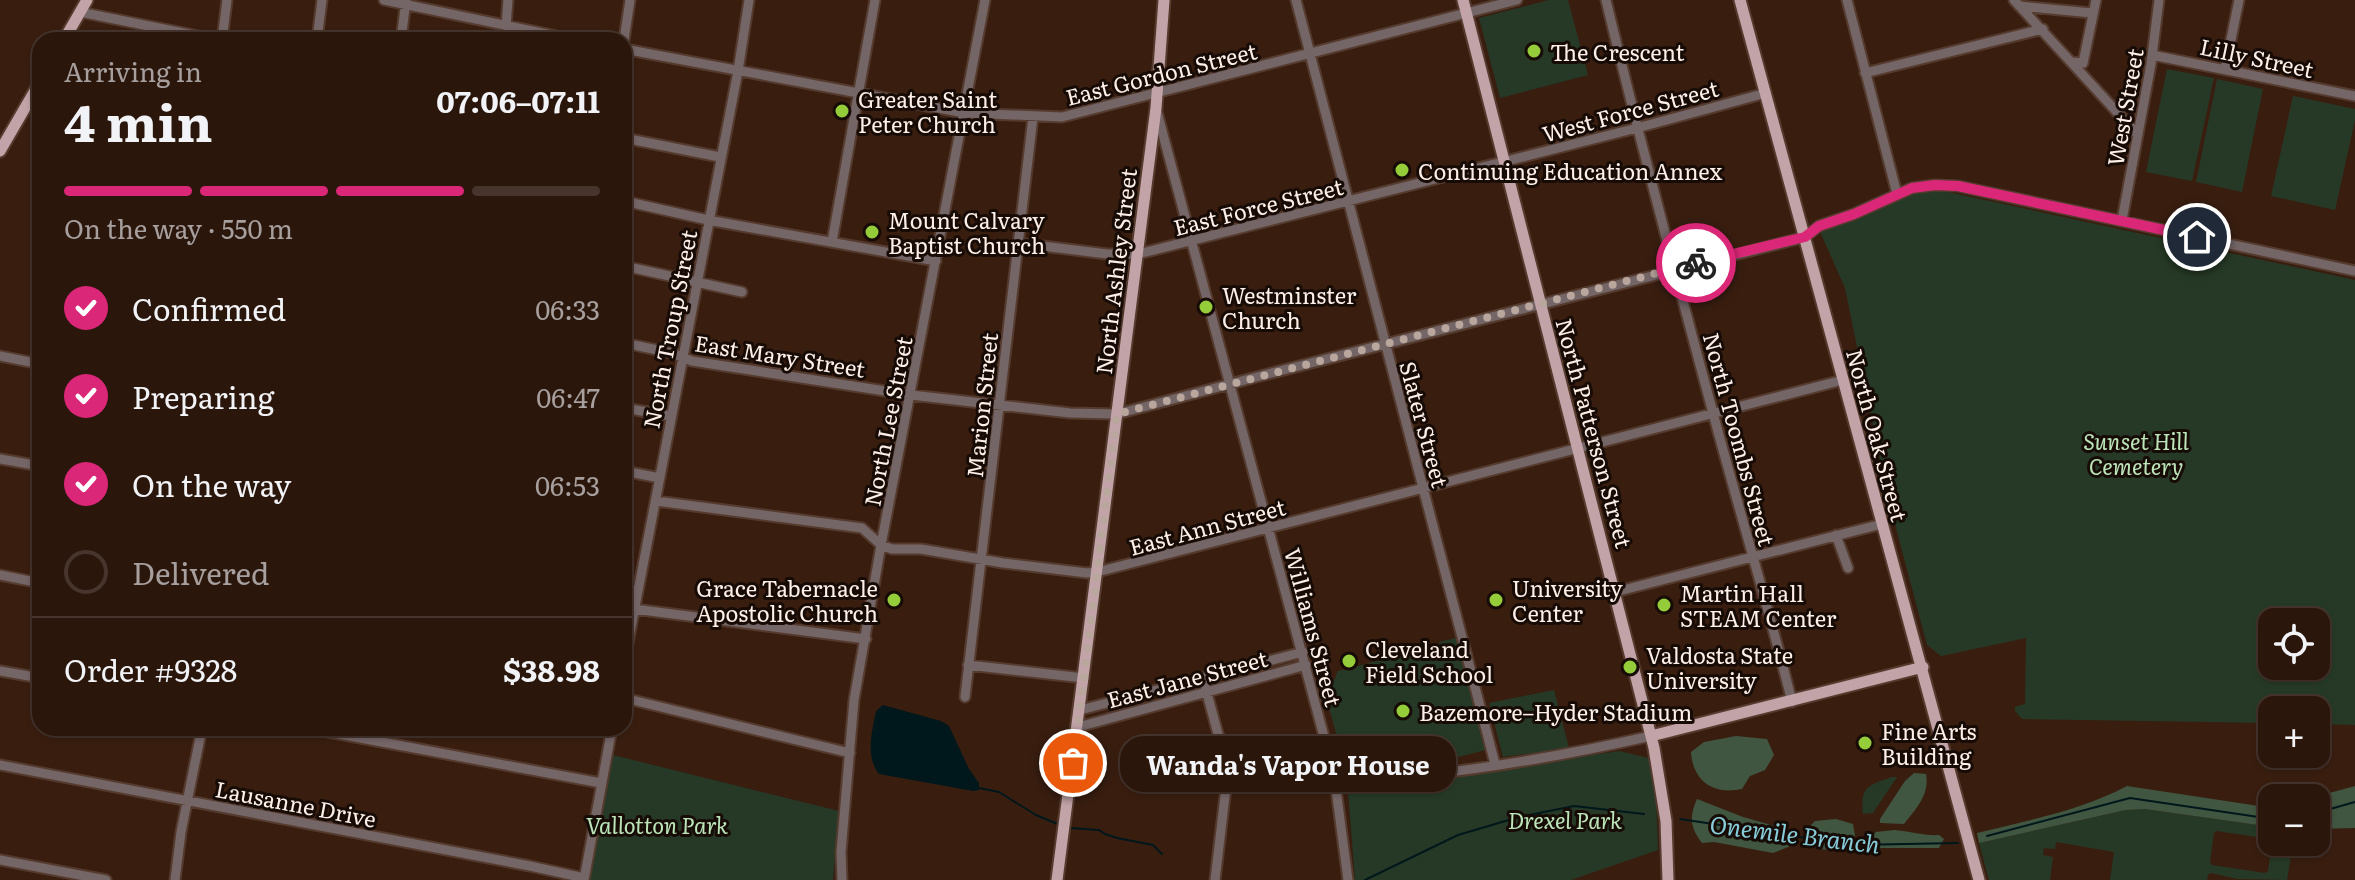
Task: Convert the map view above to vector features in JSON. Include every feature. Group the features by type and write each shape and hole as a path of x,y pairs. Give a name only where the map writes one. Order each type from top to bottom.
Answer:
{"main road":[{"path":"69,32 87,0"},
{"name":"North Ashley Street","path":"1057,880 1158,93 1164,0"},
{"name":"North Patterson Street","path":"1463,0 1651,736 1667,824 1668,880"},
{"name":"North Oak Street","path":"1740,0 1979,880"},
{"path":"0,151 32,96"},
{"path":"1651,736 1923,667"}],"street":[{"path":"221,32 227,0"},
{"path":"318,32 322,0"},
{"path":"384,0 406,2 536,32"},
{"path":"506,26 508,0"},
{"path":"625,32 630,0"},
{"name":"North Troup Street","path":"632,620 749,0"},
{"path":"832,242 875,0"},
{"name":"North Lee Street","path":"842,880 841,852 854,703 881,545 985,0"},
{"name":"Slater Street","path":"1296,0 1495,764"},
{"name":"East Gordon Street","path":"632,51 965,113 1062,117 1517,0"},
{"name":"North Toombs Street","path":"1606,0 1637,128 1792,702"},
{"path":"1847,0 1897,194"},
{"path":"2072,62 2083,63 2096,0"},
{"name":"West Street","path":"2122,220 2159,0"},
{"path":"2225,69 2239,0"},
{"path":"402,32 406,2"},
{"path":"2016,3 2092,13"},
{"path":"2016,3 2138,135"},
{"path":"80,12 180,32"},
{"path":"1865,73 2043,29"},
{"name":"Lilly Street","path":"2152,55 2355,96"},
{"name":"West Force Street","path":"1504,161 1766,93"},
{"name":"Williams Street","path":"1156,108 1336,781 1348,880"},
{"name":"Marion Street","path":"965,697 1033,117"},
{"path":"632,140 720,157"},
{"name":"East Force Street","path":"1018,243 1107,254 1138,254 1504,161"},
{"name":"East Mary Street","path":"632,345 753,371 911,395 1070,413 1117,414 1805,237 1819,226 1912,188 1935,185 1958,186 2355,271"},
{"path":"632,203 708,220 936,261"},
{"path":"632,268 742,292"},
{"path":"0,356 32,362"},
{"name":"East Ann Street","path":"656,501 862,528 881,545 892,549 921,549 982,560 1097,572 1843,380"},
{"path":"632,409 671,416"},
{"path":"0,459 32,465"},
{"path":"632,473 660,478"},
{"path":"1615,592 1882,524"},
{"path":"1836,535 1848,568"},
{"path":"0,575 32,581"},
{"path":"632,590 638,591"},
{"path":"634,609 866,639"},
{"name":"East Jane Street","path":"1080,710 1303,652"},
{"path":"968,665 1084,678"},
{"name":"East Jane Street","path":"1078,727 1306,665"},
{"path":"0,671 32,677"},
{"path":"1203,679 1224,756 1227,779 1215,880"},
{"path":"632,700 850,753"},
{"path":"175,880 200,736"},
{"path":"350,736 601,783"},
{"path":"584,879 610,736"},
{"path":"1336,781 1394,778 1565,754 1651,736"},
{"name":"Lausanne Drive","path":"0,765 584,879"},
{"name":"North Lee Street","path":"835,880 841,852"},
{"path":"0,860 106,880"}],"green space":[{"path":"1549,0 1568,0 1588,75 1500,98 1479,18"},
{"path":"2167,69 2214,78 2192,181 2146,172"},
{"path":"2217,79 2263,89 2242,192 2196,182"},
{"path":"2293,96 2355,109 2335,210 2271,196"},
{"name":"Sunset Hill Cemetery","path":"1934,189 2355,280 2355,725 2330,724 2330,696 2258,696 2258,723 2022,719 2015,707 2025,704 2026,638 1941,656 1927,645 1887,494 1845,288 1819,229 1913,191"},
{"name":"Bazemore–Hyder Stadium","path":"1456,638 1486,750 1417,770 1402,772 1400,768 1347,773 1323,686 1333,683 1338,671 1385,659 1384,654 1399,650 1401,655 1440,646 1439,642"},
{"path":"1554,690 1569,748 1503,757 1489,703"},
{"path":"1736,736 1767,739 1774,755 1765,770 1750,776 1742,789 1714,788 1696,771 1691,752 1704,742"},
{"name":"Drexel Park","path":"1619,751 1649,758 1656,792 1658,850 1571,880 1355,880 1348,791"},
{"name":"Vallotton Park","path":"613,755 839,811 833,880 588,880"},
{"path":"1914,773 1926,774 1927,781 1917,807 1904,824 1880,823 1905,781"},
{"path":"1897,777 1873,813 1863,814 1863,798 1867,788"},
{"path":"2127,786 2258,806 2258,825 2145,809 2126,810 1979,843 1977,833 2109,795"},
{"path":"2355,786 2355,828 2330,829 2330,793"},
{"path":"1697,799 1789,830 1793,845 1773,853 1714,842 1702,843 1692,822"},
{"path":"2145,809 2258,825 2258,837 2214,833 2210,862 2212,865 2265,873 2270,856 2291,856 2287,880 2238,879 2211,873 2207,880 2110,880 2114,852 2056,842 2055,849 2044,848 2043,855 2053,857 2050,880 1989,880 1979,843 2126,810"},
{"path":"1836,819 1853,824 1855,836 1851,850 1808,845 1807,829 1815,821"},
{"path":"1894,830 1939,835 1944,839 1939,848 1876,848 1867,841 1876,832"}],"water":[{"path":"883,705 949,726 979,783 979,790 879,774 872,760 871,744 876,711"}],"waterway":[{"path":"979,788 999,792 1036,815 1060,825"},
{"name":"Onemile Branch","path":"1987,836 2130,798 2258,817"},
{"name":"Onemile Branch","path":"2330,809 2355,802"},
{"name":"Onemile Branch","path":"1365,880 1458,835 1519,817 1574,806 1644,814"},
{"name":"Onemile Branch","path":"1680,819 1853,845 1958,843"},
{"path":"1070,828 1099,830 1117,838 1153,845 1162,854"}],"way so far":[{"path":"1073,763 1117,414 1696,263"}],"place":[{"name":"The Crescent","path":"1534,51"},
{"name":"Greater Saint Peter Church","path":"842,111"},
{"name":"Continuing Education Annex","path":"1402,170"},
{"name":"Mount Calvary Baptist Church","path":"872,232"},
{"name":"Westminster Church","path":"1206,307"},
{"name":"Grace Tabernacle Apostolic Church","path":"894,600"},
{"name":"University Center","path":"1496,600"},
{"name":"Martin Hall STEAM Center","path":"1664,605"},
{"name":"Cleveland Field School","path":"1349,661"},
{"name":"Valdosta State University","path":"1630,667"},
{"name":"Bazemore–Hyder Stadium","path":"1403,711"},
{"name":"Fine Arts Building","path":"1865,743"},
{"name":"Wanda's Vapor House","path":"1073,763"}],"route":[{"path":"1696,263 1805,237 1819,226 1912,188 1935,185 1958,186 2197,237"}]}
